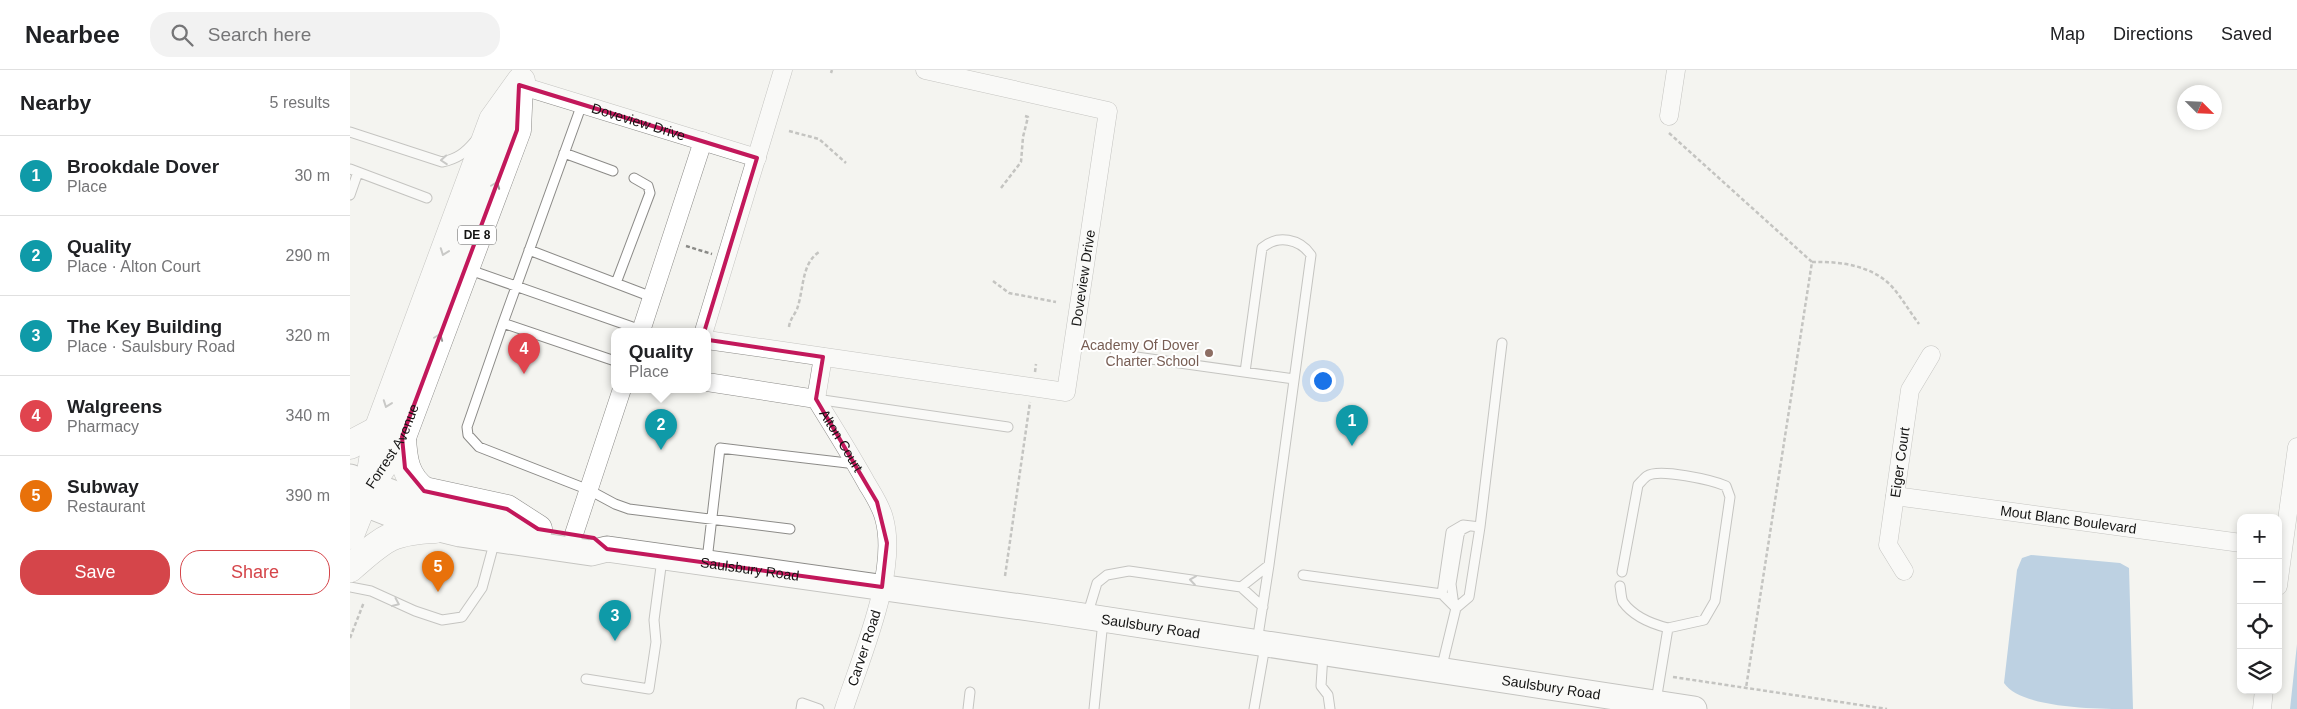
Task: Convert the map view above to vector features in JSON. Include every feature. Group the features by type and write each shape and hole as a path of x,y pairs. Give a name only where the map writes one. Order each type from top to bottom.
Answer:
{"highway":[{"name":"Forrest Avenue","path":"390,433 493,120 522,77"},
{"name":"Forrest Avenue","path":"358,491 390,433 465,269 517,130 522,77"},
{"path":"350,445 390,433 405,468 416,485 424,491 507,509 538,529"},
{"name":"DE 8","path":"350,535 358,491"},
{"path":"350,568 390,536 415,530 435,529"}],"main road":[{"name":"Saulsbury Road","path":"358,491 435,529 495,540 591,553 607,548 1323,652 1656,706 1694,709"},
{"name":"Saulsbury Road","path":"358,491 442,511 594,538 607,548"}],"street":[{"path":"705,328 783,70"},
{"name":"Doveview Drive","path":"711,341 1066,392 1108,110 925,70"},
{"path":"1668,124 1676,70"},
{"name":"Doveview Drive","path":"522,77 582,104 757,158"},
{"path":"642,328 703,141"},
{"name":"Eiger Court","path":"1904,571 1888,545 1910,390 1931,355"},
{"path":"816,399 823,357"},
{"name":"Alton Court","path":"711,383 816,399 878,502 886,528 886,558 882,587"},
{"path":"574,534 621,393"},
{"path":"2282,568 2286,549 2297,447"},
{"name":"Mout Blanc Boulevard","path":"1895,496 2237,542"},
{"name":"Carver Road","path":"844,709 876,613 882,587"},
{"path":"2262,709 2264,694"}],"lane":[{"path":"582,104 467,427 468,435 479,448 589,490 629,509 790,529"},
{"path":"350,132 442,162 454,160 464,153 493,120"},
{"path":"564,153 613,171"},
{"path":"350,195 354,171 427,198"},
{"path":"616,283 650,193 648,186 634,178"},
{"path":"1245,372 1262,248 1270,241 1279,239 1293,241 1304,246 1311,255 1263,607 1254,709"},
{"path":"529,250 652,297"},
{"path":"465,269 632,328"},
{"path":"503,323 611,360"},
{"path":"1455,607 1469,597 1476,527 1502,343"},
{"path":"1115,354 1294,379"},
{"path":"816,399 1008,427"},
{"path":"706,562 720,448 856,464"},
{"path":"1620,586 1623,601 1652,624 1668,628 1704,620 1713,606 1730,497 1726,486 1717,482 1665,474 1647,476 1638,485 1622,572"},
{"path":"1442,594 1451,532 1463,525 1476,527"},
{"path":"1441,670 1455,607 1451,584 1459,535 1465,527 1476,527"},
{"path":"350,587 371,591 415,611 442,620 462,617 482,588 495,540"},
{"path":"586,679 649,689 656,642 654,620 662,556"},
{"path":"1241,587 1269,565"},
{"path":"1094,709 1097,583 1107,575 1129,570 1241,587 1263,607"},
{"path":"1303,575 1442,594 1455,607"},
{"path":"1656,706 1668,628"},
{"path":"1323,652 1322,686 1328,695 1330,709"},
{"path":"968,709 970,692"},
{"path":"801,709 802,703 818,709"}],"path":[{"path":"1001,188 1021,162 1023,137 1028,117 1025,116"},
{"path":"1668,124 1812,262 1826,261 1858,266 1878,276 1893,288 1919,324"},
{"path":"789,131 819,139 846,163"},
{"path":"684,246 718,256"},
{"path":"789,327 790,319 796,309 807,267 813,256 819,252"},
{"path":"1746,688 1812,262"},
{"path":"993,281 1008,293 1056,302"},
{"path":"1005,576 1029,412"},
{"path":"350,638 366,597"},
{"path":"1673,677 1887,709"}],"highlighted area":[{"path":"519,85 757,158 702,339 823,357 816,399 877,502 887,543 882,587 607,549 594,538 538,529 507,509 424,491 405,468 402,437 517,130"}],"water":[{"path":"2031,555 2120,563 2129,568 2133,709 2083,708 2044,703 2013,692 2004,683 2017,570 2022,558"},
{"path":"2297,644 2297,709 2290,709"}],"place":[{"name":"Academy Of Dover Charter School","path":"1209,353"},
{"name":"Walgreens","path":"524,374"},
{"name":"Brookdale Dover","path":"1352,446"},
{"name":"Quality","path":"661,450"},
{"name":"Subway","path":"438,592"},
{"name":"The Key Building","path":"615,641"}]}
